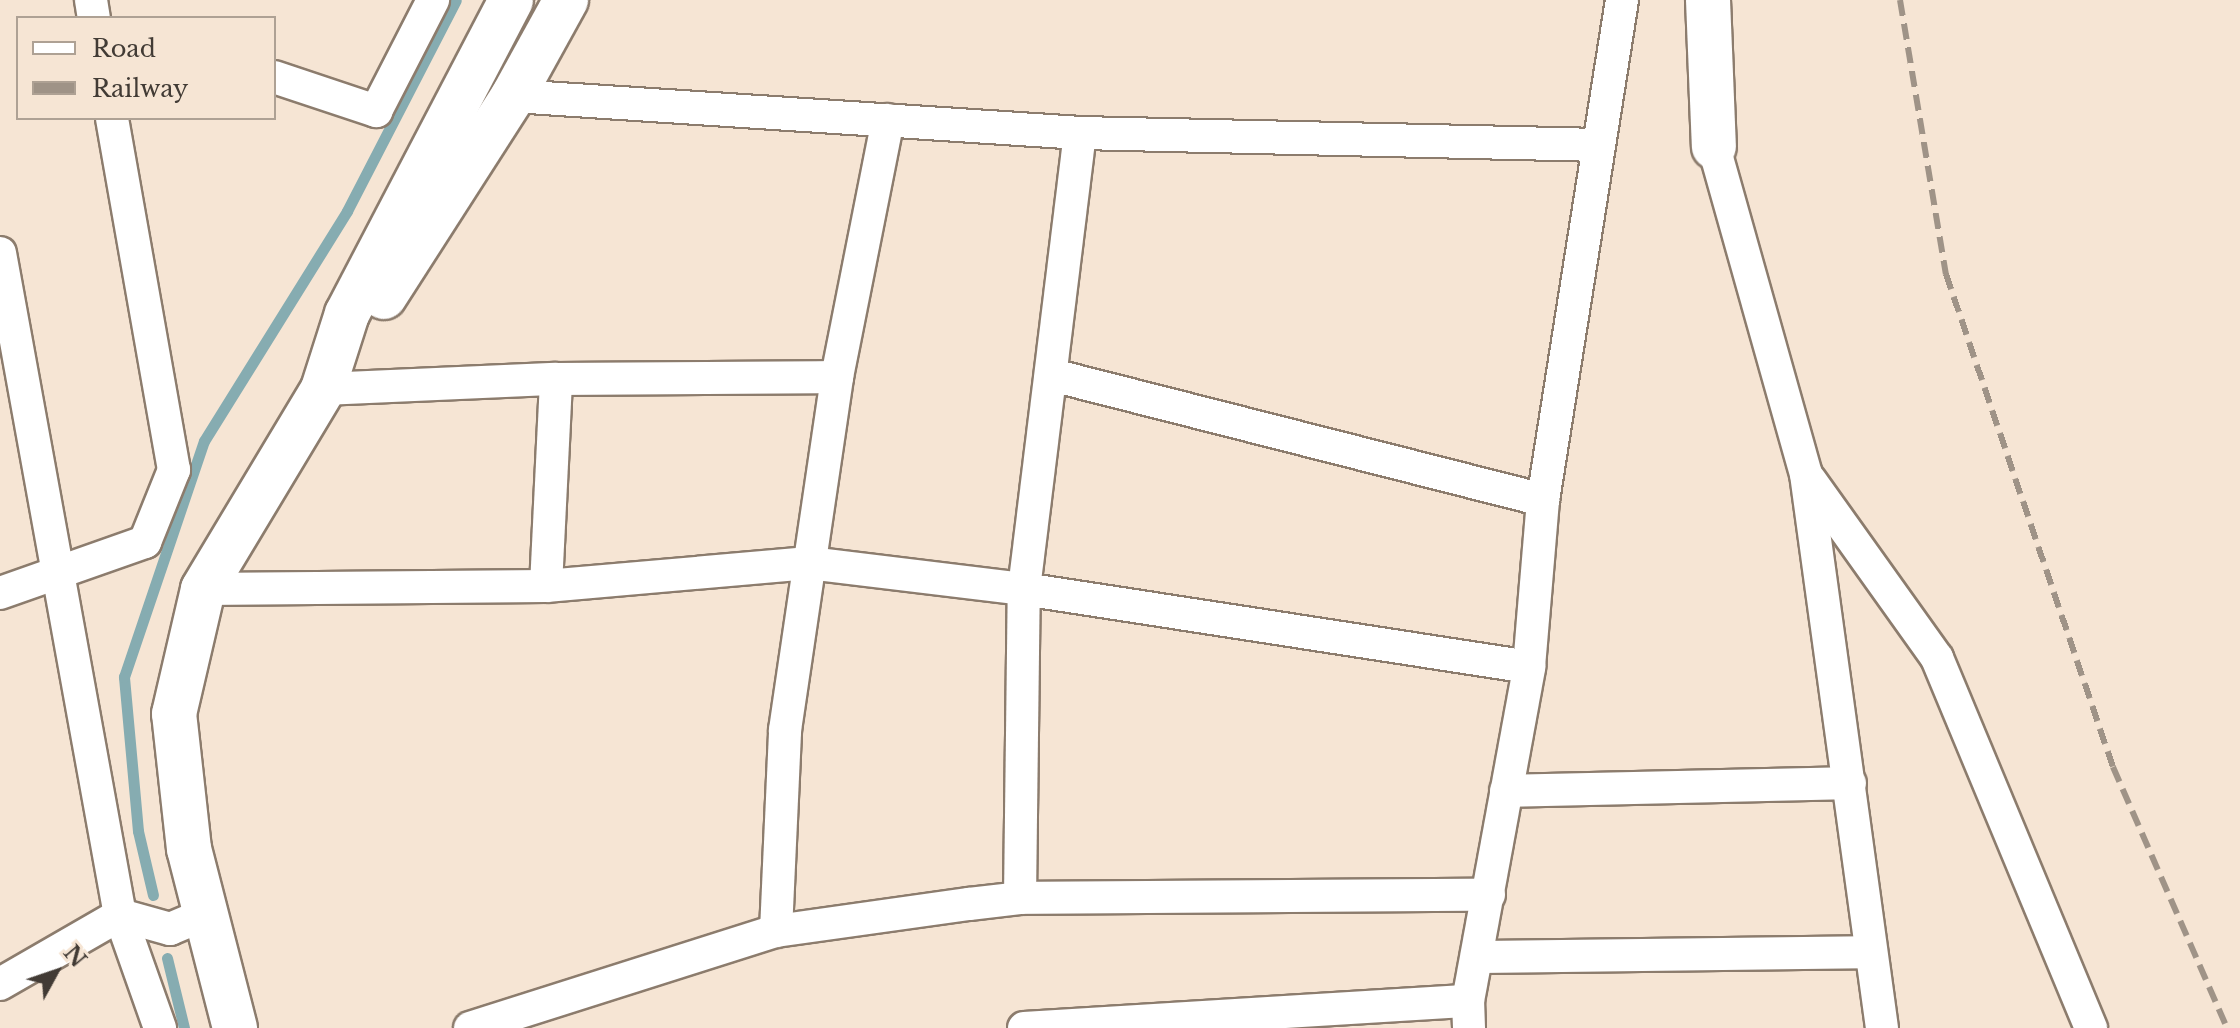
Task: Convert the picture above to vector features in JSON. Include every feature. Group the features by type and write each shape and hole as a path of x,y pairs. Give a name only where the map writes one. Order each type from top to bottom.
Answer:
{"street":[{"path":"276,78 376,111 433,0"},
{"path":"323,389 347,314 511,0"},
{"path":"235,1028 189,849 174,714 203,589 323,389 513,96 566,0"},
{"path":"1024,1028 1469,1014 1529,667 1543,500 1622,0"},
{"path":"1708,0 1714,147 1806,474 1850,783 1868,952 1882,1028"},
{"path":"513,96 1080,133 1599,145"},
{"path":"0,593 145,542 174,470 112,120"},
{"path":"776,931 785,730 837,377 888,120"},
{"path":"1020,898 1024,589 1080,133"},
{"path":"0,253 4,300 61,574 120,915 160,1028"},
{"path":"1052,375 1543,500"},
{"path":"323,389 556,379 837,377"},
{"path":"546,586 556,379"},
{"path":"1806,474 1937,658 2091,1028"},
{"path":"203,589 546,586 809,563 1024,589 1529,667"},
{"path":"1506,791 1850,783"},
{"path":"470,1028 776,931 1020,898 1489,895"},
{"path":"0,984 120,915 170,929 205,914"},
{"path":"1477,957 1868,952"}],"waterway":[{"path":"153,895 138,831 124,677 204,441 347,211 456,0"},
{"path":"167,958 184,1028"}],"railway":[{"path":"1900,0 1946,274 2113,767 2227,1028"}]}
